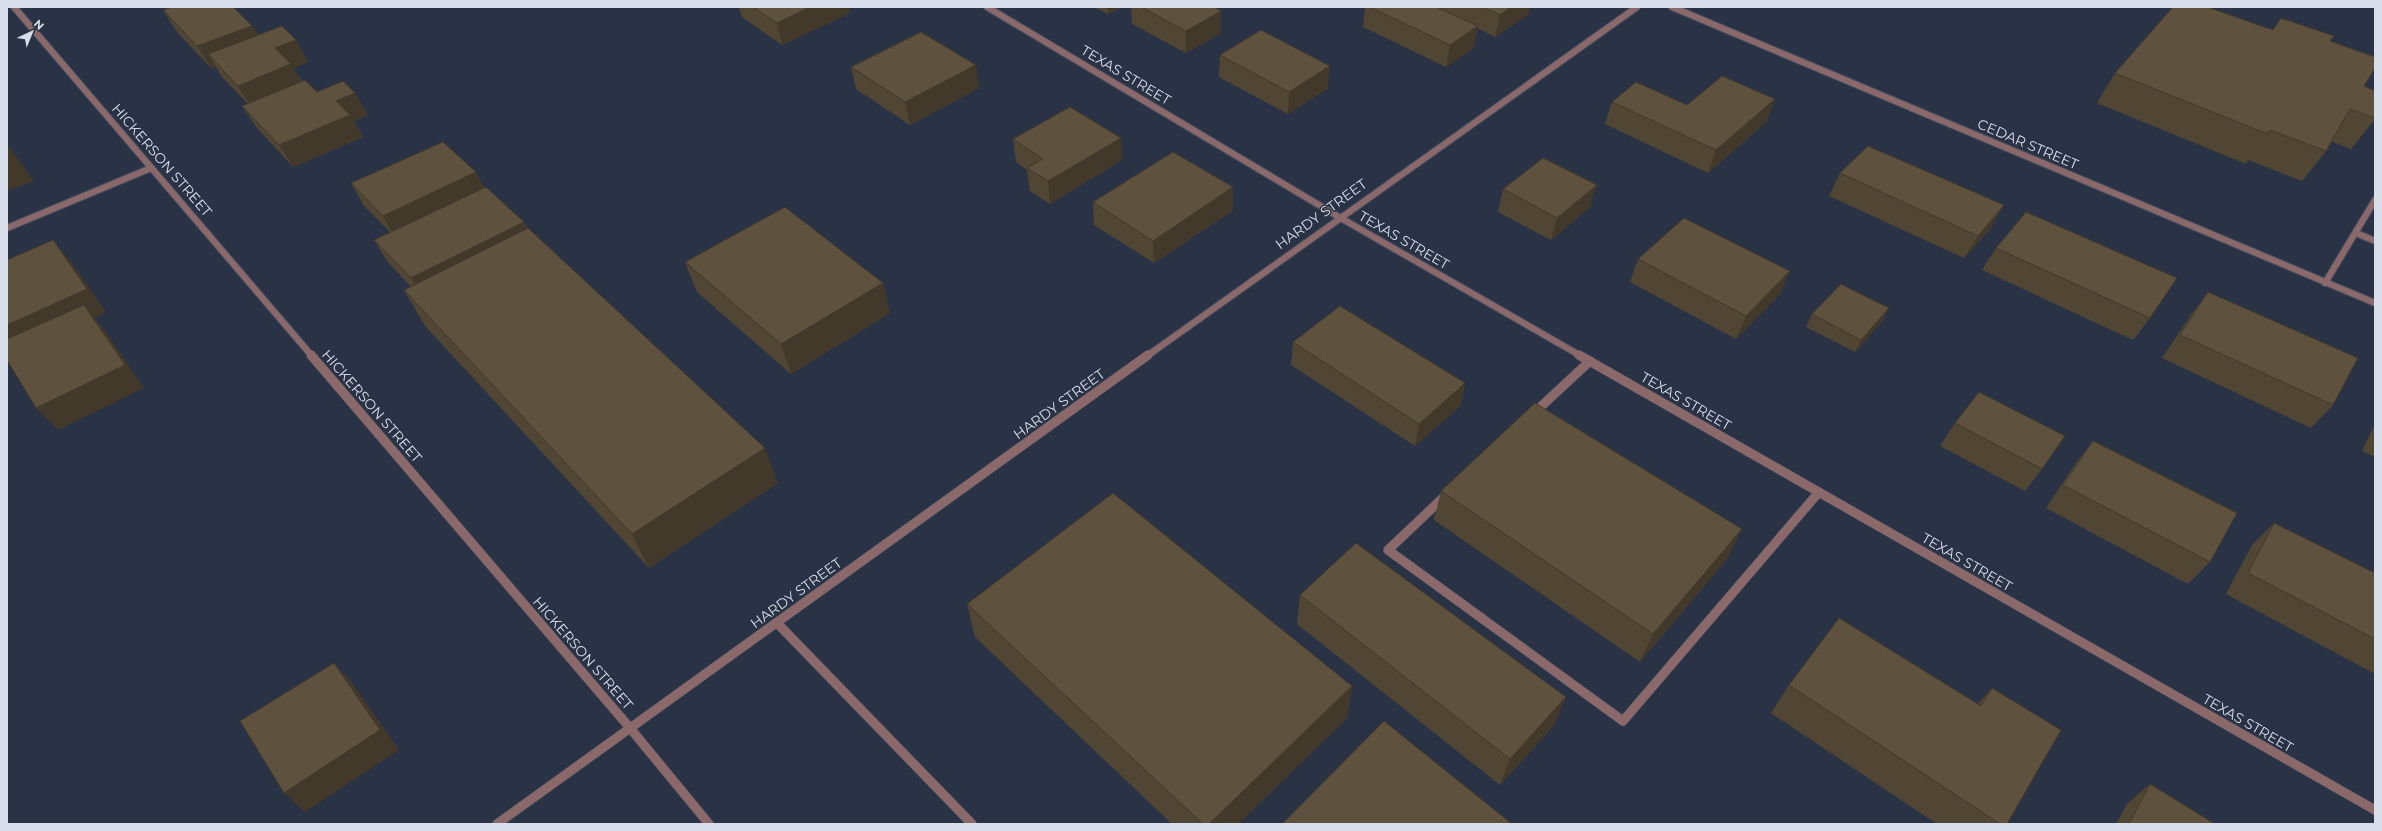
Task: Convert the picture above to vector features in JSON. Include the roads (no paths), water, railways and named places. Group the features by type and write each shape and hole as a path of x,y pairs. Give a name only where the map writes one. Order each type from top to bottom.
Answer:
{"street":[{"name":"HICKERSON STREET","path":"14,7 630,728 709,824"},
{"name":"TEXAS STREET","path":"987,7 1339,217 2375,810"},
{"name":"HARDY STREET","path":"497,824 1339,217 1636,7"},
{"name":"CEDAR STREET","path":"1672,7 2375,303"},
{"path":"7,228 151,168"},
{"path":"2325,283 2375,200"},
{"path":"2356,233 2375,241"},
{"path":"1526,420 1590,361"},
{"path":"1451,491 1388,550 1624,721 1819,492"},
{"path":"777,623 972,824"}]}
